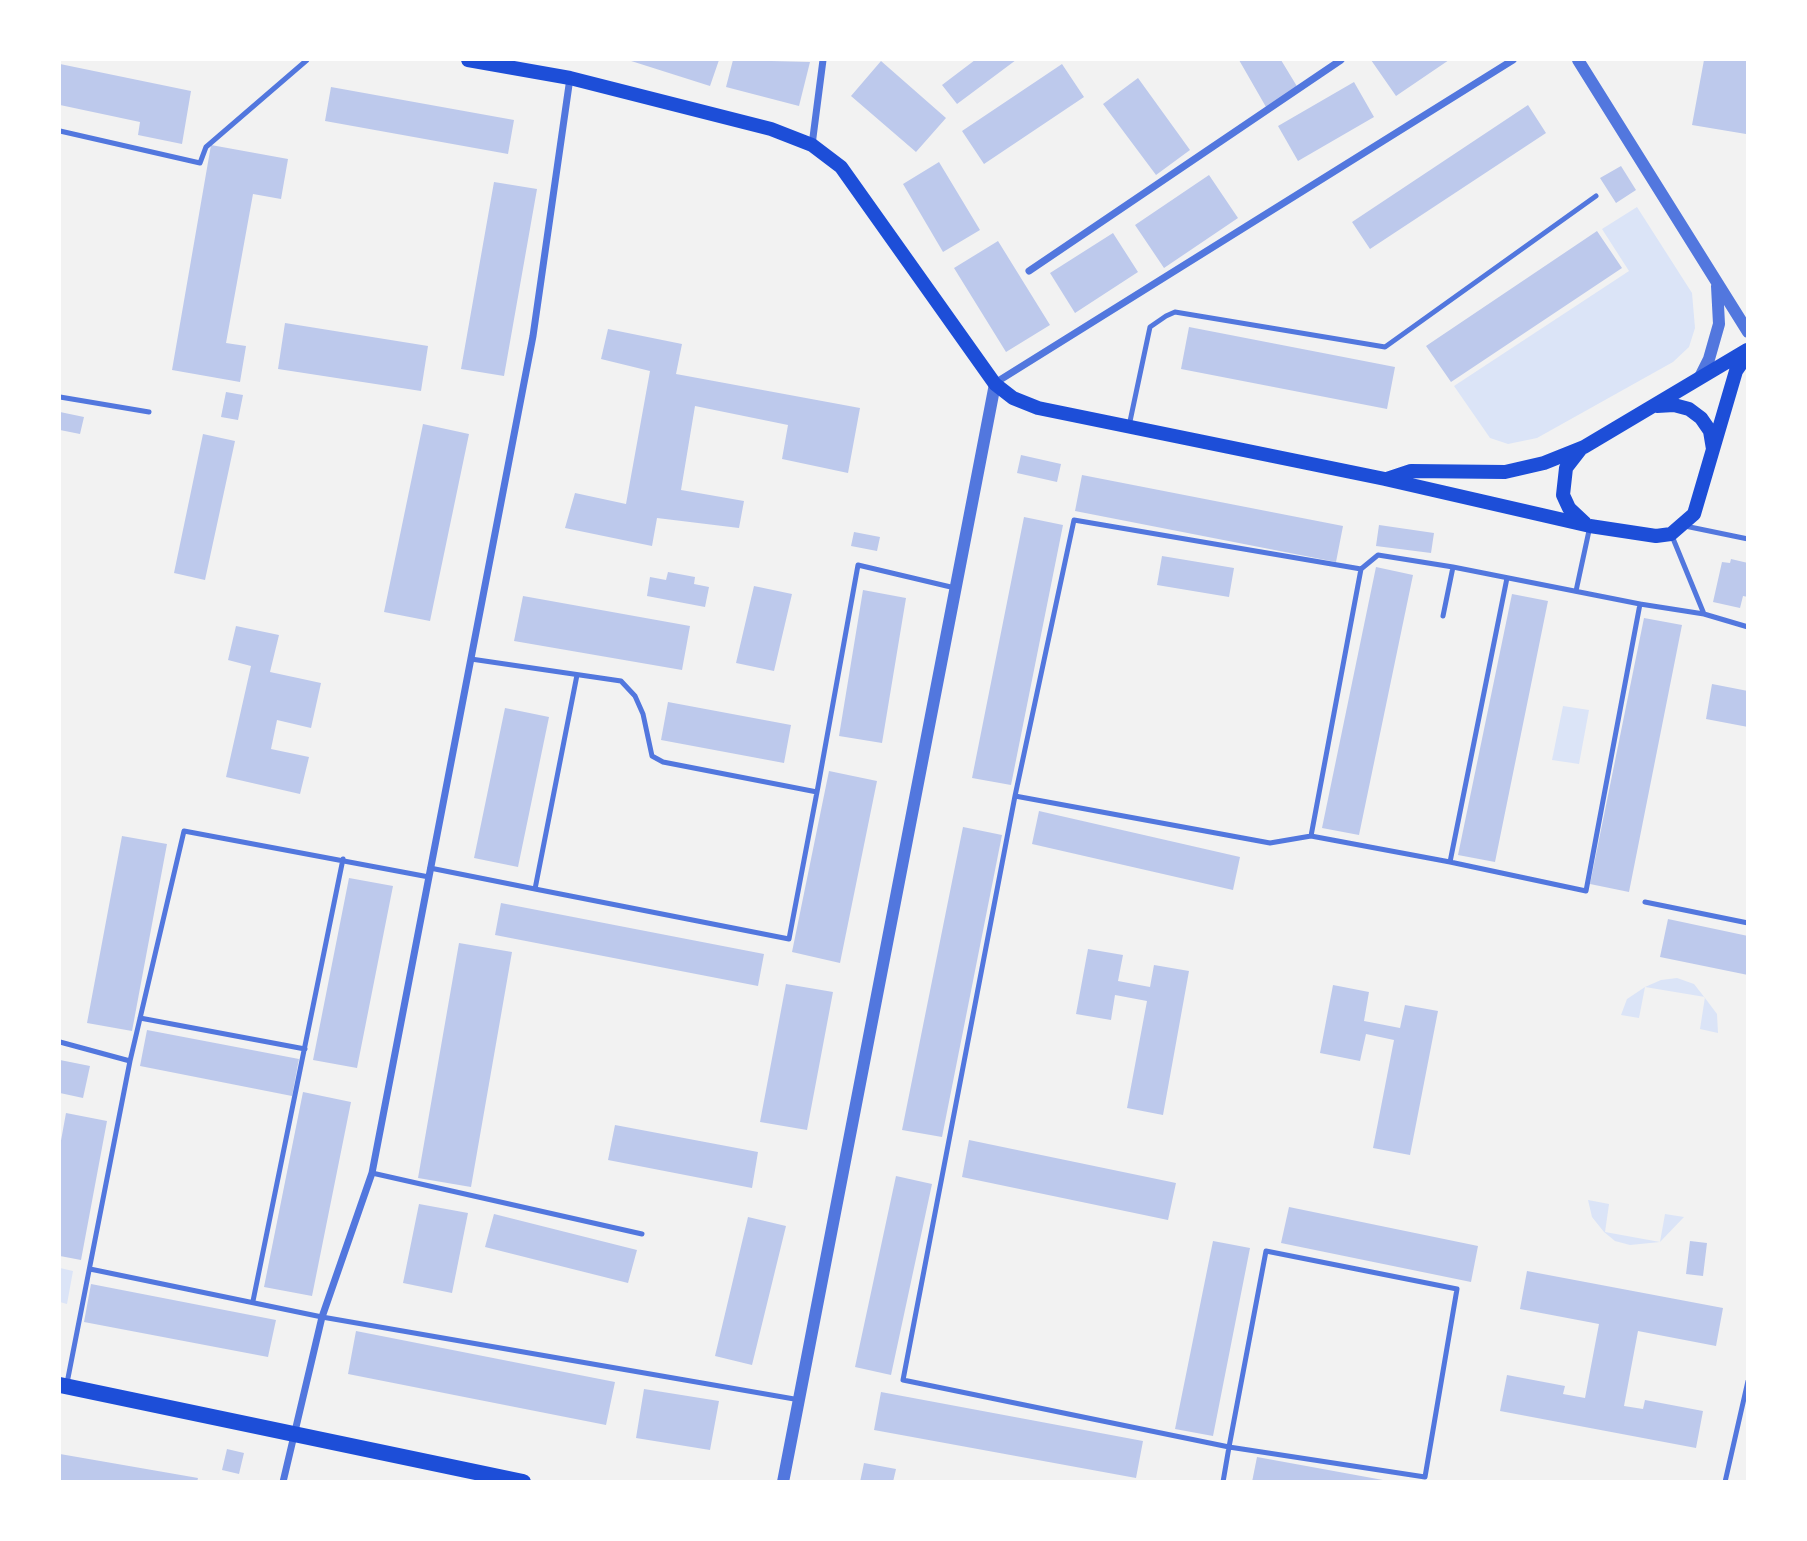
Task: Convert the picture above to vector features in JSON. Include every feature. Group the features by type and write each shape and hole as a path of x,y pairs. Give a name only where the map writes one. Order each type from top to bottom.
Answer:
{"main road":[{"path":"468,60 570,78 771,128 812,145 841,167 995,384 1013,398 1038,408 1385,479 1590,526 1656,536 1671,534 1684,526 1694,514 1736,371 1748,352"},
{"path":"1385,479 1411,471 1472,473 1522,469 1584,447 1748,352"},
{"path":"1646,411 1659,405 1689,409 1701,418 1712,438 1712,460"},
{"path":"1584,447 1566,468 1563,495 1569,508 1590,526"},
{"path":"63,1386 523,1482"}],"street":[{"path":"812,145 823,60"},
{"path":"1029,271 1341,60"},
{"path":"783,1482 995,384 1513,60"},
{"path":"1578,60 1748,332"},
{"path":"283,1482 323,1317 372,1173 533,336 570,78"},
{"path":"1698,381 1709,359 1719,324 1717,282"}],"lane":[{"path":"60,131 200,163 206,147 307,60"},
{"path":"1129,426 1150,327 1166,316 1175,312 1385,347 1596,196"},
{"path":"60,397 149,412"},
{"path":"1223,1482 1229,1447 1266,1251 1457,1289 1425,1477 1229,1447 903,1380 1015,796 1073,520 1361,569"},
{"path":"1576,591 1590,526"},
{"path":"1684,526 1748,539"},
{"path":"1671,534 1704,614"},
{"path":"1311,836 1361,569 1378,555 1704,614 1748,627"},
{"path":"63,1386 90,1269 130,1061 184,831 536,889 789,939 858,565 955,588"},
{"path":"1443,616 1453,567"},
{"path":"1450,862 1507,578"},
{"path":"1015,796 1270,843 1311,836 1586,891 1640,604"},
{"path":"471,659 621,681 635,696 643,714 652,756 663,762 817,792"},
{"path":"536,889 577,675"},
{"path":"253,1301 343,859"},
{"path":"1645,902 1748,923"},
{"path":"140,1018 305,1049"},
{"path":"60,1042 130,1061"},
{"path":"372,1173 642,1234"},
{"path":"90,1269 323,1317 800,1400"},
{"path":"1725,1482 1748,1381"}],"shaded area":[{"path":"1637,207 1692,293 1695,328 1689,347 1673,362 1537,438 1508,444 1490,438 1454,386 1629,271 1602,229"},
{"path":"1563,706 1589,710 1579,764 1552,760"},
{"path":"1677,978 1694,984 1704,997 1645,987 1661,980"},
{"path":"1645,987 1639,1018 1621,1015 1627,999"},
{"path":"1705,998 1717,1014 1718,1033 1700,1029"},
{"path":"1588,1200 1609,1204 1605,1232 1660,1242 1630,1245 1615,1241 1604,1232 1592,1217"},
{"path":"1665,1214 1684,1217 1660,1242"},
{"path":"60,1268 73,1271 67,1304 60,1302"}],"building":[{"path":"628,60 719,60 710,86"},
{"path":"733,60 810,62 799,106 726,87"},
{"path":"975,60 1016,60 957,104 942,85"},
{"path":"1239,60 1281,60 1298,88 1266,107"},
{"path":"1371,60 1449,60 1396,96"},
{"path":"1704,60 1748,60 1746,134 1692,125"},
{"path":"881,61 946,118 916,152 851,96"},
{"path":"60,64 191,91 182,144 138,135 140,122 60,105"},
{"path":"1062,64 1084,97 984,164 962,131"},
{"path":"1138,78 1190,150 1156,175 1103,104"},
{"path":"1354,82 1374,117 1298,161 1278,126"},
{"path":"331,87 514,120 508,154 325,121"},
{"path":"1528,105 1546,133 1370,249 1352,222"},
{"path":"211,145 288,159 281,199 253,194 226,343 246,346 240,382 172,370"},
{"path":"939,162 980,230 943,252 903,184"},
{"path":"1621,166 1636,190 1616,203 1600,178"},
{"path":"1209,175 1238,218 1164,268 1135,225"},
{"path":"494,182 537,189 504,376 461,369"},
{"path":"1597,231 1622,268 1451,382 1426,346"},
{"path":"1113,233 1138,272 1075,313 1050,273"},
{"path":"998,241 1050,325 1006,352 954,268"},
{"path":"285,323 428,346 421,391 278,369"},
{"path":"1189,327 1395,367 1387,409 1181,369"},
{"path":"608,329 682,344 676,374 860,408 848,473 782,459 788,425 695,406 681,490 744,501 739,528 657,518 652,546 565,528 575,493 626,504 650,371 601,359"},
{"path":"226,392 243,395 238,420 221,417"},
{"path":"60,412 84,417 80,434 60,430"},
{"path":"423,424 469,434 430,621 384,612"},
{"path":"203,434 235,441 205,580 174,573"},
{"path":"1021,455 1061,464 1057,482 1017,473"},
{"path":"1082,475 1343,526 1336,562 1075,511"},
{"path":"1024,517 1063,525 1011,785 972,778"},
{"path":"1379,525 1434,533 1431,553 1376,546"},
{"path":"854,532 880,537 877,551 851,546"},
{"path":"1162,556 1234,568 1229,597 1157,585"},
{"path":"1731,559 1748,563 1748,597 1743,596 1740,608 1713,602 1722,562 1730,563"},
{"path":"1376,567 1413,575 1359,835 1322,828"},
{"path":"668,572 695,577 694,584 709,587 705,607 647,596 650,577 666,580"},
{"path":"754,586 792,594 774,671 736,663"},
{"path":"863,590 906,598 882,743 839,736"},
{"path":"1512,594 1548,601 1495,862 1458,855"},
{"path":"523,596 690,626 682,670 514,641"},
{"path":"1644,618 1682,625 1629,892 1590,884"},
{"path":"236,626 279,635 270,672 321,683 311,728 277,720 271,749 309,757 300,794 226,777 251,666 228,660"},
{"path":"1712,684 1748,691 1748,727 1706,719"},
{"path":"668,702 791,725 784,763 661,740"},
{"path":"505,708 549,717 518,867 474,858"},
{"path":"829,771 877,781 840,963 792,952"},
{"path":"1039,811 1240,857 1233,890 1032,844"},
{"path":"963,827 1002,835 942,1137 902,1130"},
{"path":"122,836 167,844 132,1031 87,1023"},
{"path":"349,878 393,886 357,1068 313,1060"},
{"path":"501,903 764,954 758,986 495,935"},
{"path":"1668,919 1748,936 1748,975 1660,957"},
{"path":"459,943 512,952 471,1187 418,1178"},
{"path":"1088,949 1123,955 1118,981 1150,987 1154,965 1189,971 1163,1115 1127,1108 1147,1001 1115,995 1111,1020 1076,1014"},
{"path":"786,984 833,992 807,1130 760,1122"},
{"path":"1333,985 1369,992 1364,1021 1400,1028 1405,1005 1438,1011 1410,1155 1373,1148 1394,1040 1366,1034 1360,1061 1320,1053"},
{"path":"147,1030 299,1059 292,1096 140,1066"},
{"path":"60,1060 90,1066 83,1098 60,1093"},
{"path":"303,1092 351,1102 312,1296 264,1287"},
{"path":"66,1113 107,1121 81,1260 60,1256 60,1146"},
{"path":"615,1125 758,1152 752,1188 608,1160"},
{"path":"969,1140 1176,1183 1168,1220 962,1177"},
{"path":"896,1176 932,1184 891,1375 855,1367"},
{"path":"419,1204 468,1213 452,1293 403,1283"},
{"path":"1289,1207 1478,1246 1471,1282 1281,1243"},
{"path":"494,1214 637,1250 628,1283 485,1247"},
{"path":"748,1217 786,1226 752,1365 715,1356"},
{"path":"1213,1241 1250,1248 1213,1436 1175,1429"},
{"path":"1690,1241 1707,1243 1703,1276 1686,1274"},
{"path":"1527,1271 1723,1308 1716,1346 1638,1331 1624,1406 1643,1409 1645,1400 1703,1411 1696,1448 1500,1411 1507,1375 1565,1386 1563,1394 1585,1398 1599,1324 1520,1309"},
{"path":"91,1284 276,1320 268,1357 84,1322"},
{"path":"356,1331 615,1382 606,1425 348,1374"},
{"path":"644,1389 719,1401 710,1450 636,1438"},
{"path":"881,1392 1143,1441 1136,1478 874,1430"},
{"path":"227,1449 244,1453 239,1474 222,1470"},
{"path":"60,1454 198,1478 197,1482 60,1482"},
{"path":"1257,1457 1383,1480 1383,1482 1252,1482"},
{"path":"864,1463 896,1469 893,1482 860,1482"}]}
